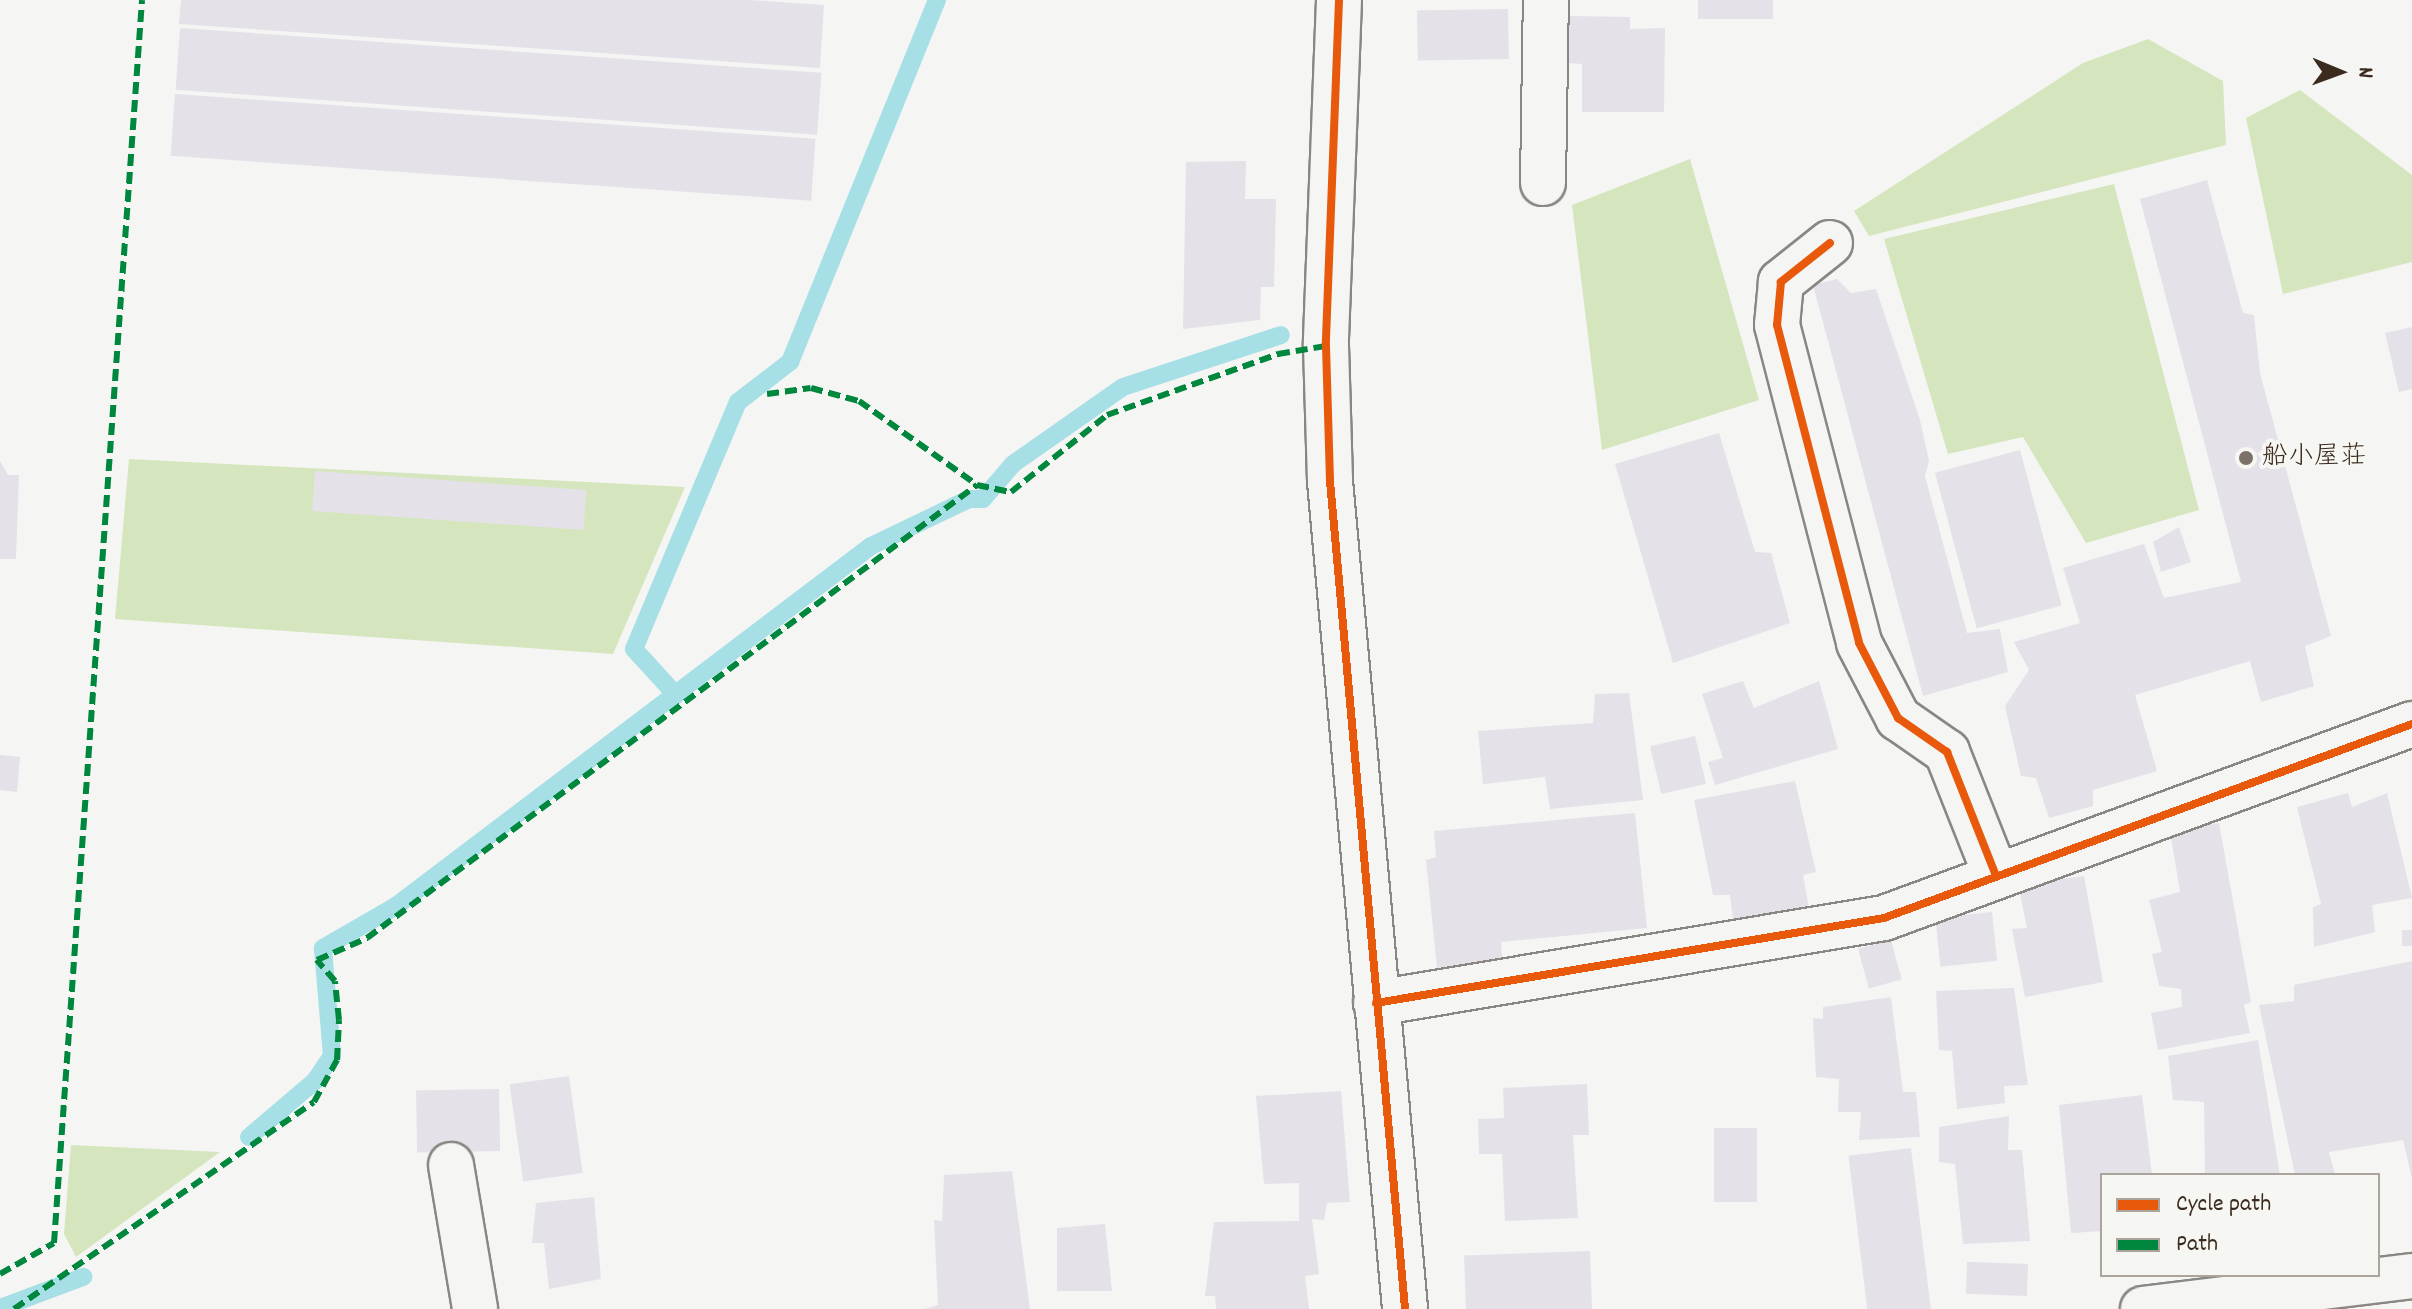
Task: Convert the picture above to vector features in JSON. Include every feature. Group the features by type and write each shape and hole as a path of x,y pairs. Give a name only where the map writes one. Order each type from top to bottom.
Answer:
{"street":[{"path":"1339,0 1326,346 1330,481 1405,1309"},
{"path":"1543,183 1546,0"},
{"path":"1830,243 1781,282 1777,325 1855,628 1898,718 1947,752 1996,876"},
{"path":"1376,1003 1884,918 2412,724"},
{"path":"451,1165 475,1309"},
{"path":"2143,1309 2412,1276"}],"green space":[{"path":"2148,39 2223,81 2226,145 1869,236 1854,211 2083,63"},
{"path":"2300,90 2412,175 2412,262 2283,294 2246,118"},
{"path":"1690,159 1759,400 1602,450 1572,205"},
{"path":"2114,184 2199,510 2086,543 2023,437 1948,454 1884,239"},
{"path":"129,459 685,487 613,654 115,619"},
{"path":"71,1145 220,1152 76,1257 64,1234"}],"building":[{"path":"181,0 750,0 824,5 820,68 179,24"},
{"path":"1698,0 1773,0 1773,19 1698,19"},
{"path":"1508,9 1509,59 1418,61 1417,11"},
{"path":"1569,16 1630,17 1630,29 1665,28 1664,112 1582,112 1582,64 1569,63"},
{"path":"180,28 821,73 817,135 176,90"},
{"path":"175,94 815,139 811,201 171,156"},
{"path":"1246,161 1245,199 1276,199 1274,287 1261,287 1260,320 1183,329 1186,162"},
{"name":"船小屋荘","path":"2207,180 2243,313 2254,315 2260,373 2331,636 2305,646 2314,686 2261,702 2250,661 2135,695 2157,771 2093,790 2093,806 2049,818 2036,778 2021,776 2005,706 2029,670 2014,642 2080,623 2063,568 2144,544 2164,598 2241,582 2140,199"},
{"path":"1837,279 1851,293 1876,289 1920,420 1929,461 1925,476 1967,633 2000,629 2008,672 1923,696 1813,285"},
{"path":"2412,327 2412,389 2399,392 2385,333"},
{"path":"1719,433 1755,552 1771,553 1790,623 1673,663 1615,464"},
{"path":"2020,450 2062,606 1977,628 1935,473"},
{"path":"0,461 8,475 19,475 16,559 0,559"},
{"path":"315,471 586,490 584,530 312,511"},
{"path":"2179,527 2191,562 2161,572 2153,542"},
{"path":"1743,681 1754,708 1819,681 1838,749 1715,785 1708,762 1723,758 1702,694"},
{"path":"1629,693 1643,800 1550,809 1545,777 1483,784 1478,731 1593,723 1595,694"},
{"path":"1695,736 1706,784 1661,794 1650,746"},
{"path":"0,755 20,757 17,792 0,790"},
{"path":"1795,781 1816,872 1803,875 1810,915 1734,928 1730,895 1713,895 1694,800"},
{"path":"2348,793 2352,807 2387,793 2412,898 2372,905 2375,932 2314,947 2313,907 2321,904 2297,807"},
{"path":"1635,813 1647,928 1501,942 1502,958 1437,968 1426,860 1436,857 1434,831"},
{"path":"2219,823 2251,1002 2244,1005 2250,1033 2158,1050 2151,1013 2182,1007 2181,989 2159,986 2152,954 2162,952 2149,900 2180,892 2170,831"},
{"path":"2084,876 2103,982 2025,997 2012,929 2027,928 2018,885"},
{"path":"1992,912 1997,961 1940,967 1935,918"},
{"path":"2402,930 2412,930 2412,946 2402,946"},
{"path":"1891,940 1902,980 1869,988 1858,949"},
{"path":"2412,961 2412,1179 2403,1140 2329,1152 2334,1173 2295,1173 2259,1005 2294,1001 2294,985"},
{"path":"2014,988 2028,1085 2004,1086 2005,1103 1957,1109 1952,1051 1939,1050 1936,991"},
{"path":"1891,997 1903,1092 1916,1092 1920,1137 1859,1140 1861,1112 1838,1112 1839,1079 1816,1077 1813,1018 1823,1019 1823,1007"},
{"path":"2258,1040 2280,1173 2205,1173 2204,1102 2173,1100 2168,1056"},
{"path":"569,1076 583,1173 523,1181 510,1084"},
{"path":"1587,1084 1589,1135 1573,1135 1578,1218 1505,1221 1502,1154 1479,1154 1478,1119 1504,1118 1503,1088"},
{"path":"499,1089 500,1151 417,1152 416,1090"},
{"path":"1341,1091 1350,1202 1327,1203 1324,1220 1312,1219 1319,1274 1305,1276 1309,1309 1216,1309 1215,1296 1205,1296 1214,1222 1299,1221 1299,1183 1264,1184 1256,1096"},
{"path":"2142,1095 2152,1173 2100,1173 2100,1231 2071,1233 2059,1105"},
{"path":"2009,1116 2008,1150 2022,1150 2030,1241 1963,1244 1955,1164 1939,1162 1939,1127"},
{"path":"1714,1128 1757,1128 1757,1202 1714,1202"},
{"path":"1911,1148 1931,1309 1867,1309 1848,1156"},
{"path":"1012,1171 1030,1309 924,1309 938,1305 934,1220 942,1221 944,1175"},
{"path":"594,1197 601,1279 549,1289 544,1243 532,1243 536,1203"},
{"path":"1105,1224 1112,1291 1057,1291 1057,1228"},
{"path":"1590,1251 1592,1309 1466,1309 1464,1255"},
{"path":"1967,1262 2028,1264 2027,1296 1966,1294"}],"waterway":[{"path":"676,695 634,649 738,402 790,362 937,0"},
{"path":"249,1137 315,1081 332,1056 323,948 396,906 871,546 969,499 983,499 1013,464 1123,387 1281,335"},
{"path":"0,1308 83,1277"}],"marked path":[{"path":"0,1274 54,1243 142,0"},
{"path":"767,394 811,388 859,401 977,485 1011,492 1107,415 1278,354 1326,346"},
{"path":"14,1309 314,1102 337,1060 339,1020 335,981 317,960 367,938 977,485"}],"cycle path":[{"path":"1339,0 1326,346 1330,481 1405,1309"},
{"path":"1830,243 1781,282 1777,325 1859,643 1898,718 1947,752 1996,876"},
{"path":"1376,1003 1884,918 2412,724"}],"place":[{"name":"船小屋荘","path":"2246,458"}]}
